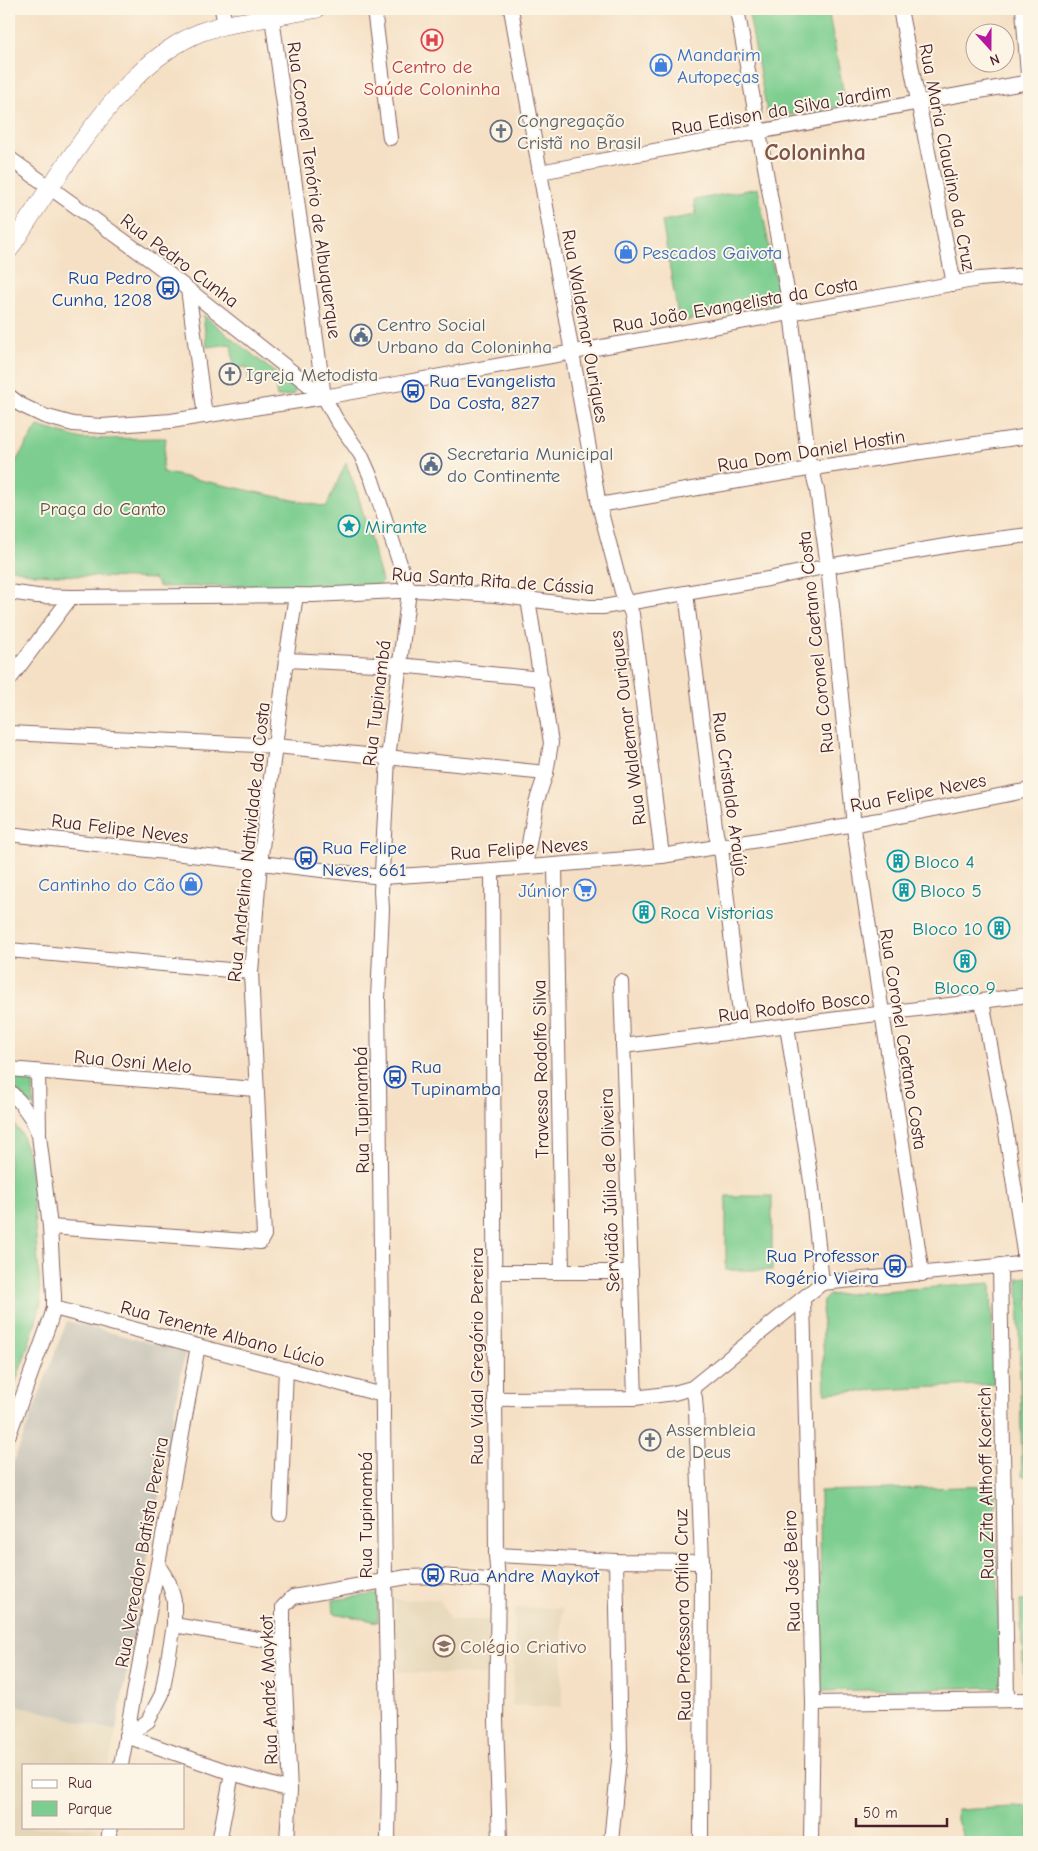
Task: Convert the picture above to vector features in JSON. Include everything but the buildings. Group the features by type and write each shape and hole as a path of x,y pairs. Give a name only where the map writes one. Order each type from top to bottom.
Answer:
{"main road":[{"path":"9,250 49,186 106,110 129,84 155,60 224,17 272,17 316,9"}],"street":[{"path":"374,9 390,138"},
{"name":"Rua Waldemar Ouriques","path":"511,9 599,505 626,602 632,614 662,856"},
{"name":"Rua Coronel Caetano Costa","path":"738,9 792,313 809,463 817,490 828,566 853,824 922,1274"},
{"name":"Rua Maria Claudino da Cruz","path":"900,9 954,284"},
{"path":"1023,9 1029,88"},
{"name":"Rua Coronel Tenório de Albuquerque","path":"272,17 324,398"},
{"name":"Rua Edison da Silva Jardim","path":"540,172 1029,82"},
{"name":"Rua Pedro Cunha","path":"9,158 188,289 324,398"},
{"name":"Rua João Evangelista da Costa","path":"9,396 21,405 44,416 73,424 131,425 324,398 979,279 1029,275"},
{"path":"188,289 205,416"},
{"name":"Rua Tupinambá","path":"324,398 361,455 372,480 409,591 388,758 378,999 384,1581 389,1769 388,1842"},
{"name":"Rua Dom Daniel Hostin","path":"599,505 812,469 1029,436"},
{"name":"Rua Santa Rita de Cássia","path":"9,592 37,596 71,597 296,595 418,590 603,607 962,543 1029,535"},
{"name":"Rua Cristaldo Araújo","path":"686,593 718,848 722,856 742,1031"},
{"name":"Rua Andrelino Natividade da Costa","path":"50,1227 260,1242 264,1235 255,1089 251,972 260,863 296,595"},
{"path":"9,680 71,597"},
{"path":"525,867 536,803 546,773 552,743 528,599"},
{"path":"286,660 399,665 542,679"},
{"path":"9,733 276,746 546,773"},
{"name":"Rua Felipe Neves","path":"9,834 382,876 492,870 662,856 853,824 1029,790"},
{"name":"Travessa Rodolfo Silva","path":"555,865 562,1272"},
{"name":"Rua Vidal Gregório Pereira","path":"492,870 496,1555 498,1581 496,1720 500,1842"},
{"path":"9,950 251,972"},
{"name":"Servidão Júlio de Oliveira","path":"621,982 635,1398"},
{"name":"Rua Rodolfo Bosco","path":"623,1046 1029,995"},
{"path":"495,1399 635,1398 674,1393 692,1388 822,1284 1000,1265 1027,1264 1006,1132 982,1001"},
{"path":"786,1026 812,1188 822,1284"},
{"name":"Rua Osni Melo","path":"9,1069 255,1089"},
{"path":"9,1434 54,1308 50,1227 39,1135 38,1072"},
{"path":"9,1091 24,1107 39,1135"},
{"name":"Rua Zita Althoff Koerich","path":"1000,1265 1007,1700"},
{"path":"494,1272 631,1272"},
{"name":"Rua José Beiro","path":"803,1300 813,1703 811,1842"},
{"name":"Rua Tenente Albano Lúcio","path":"54,1308 383,1395"},
{"name":"Rua Vereador Batista Pereira","path":"121,1764 198,1346"},
{"path":"280,1514 286,1369"},
{"name":"Rua Professora Otília Cruz","path":"692,1388 696,1411 702,1562 701,1842"},
{"path":"496,1555 702,1562"},
{"path":"612,1842 620,1750 616,1560"},
{"path":"126,1736 148,1721 159,1702 174,1625 174,1600 169,1583 158,1565"},
{"name":"Rua André Maykot","path":"287,1842 290,1790 283,1606 293,1597 407,1577 442,1576 498,1581"},
{"path":"174,1625 283,1644"},
{"path":"813,1703 1029,1700"},
{"path":"126,1736 232,1773 290,1790"},
{"path":"219,1842 232,1773"},
{"path":"108,1842 110,1828"}],"shaded area":[{"path":"67,1321 185,1352 116,1731 9,1703 9,1474"},
{"name":"Colégio Criativo","path":"439,1599 450,1620 493,1620 491,1675 397,1672 394,1600"},
{"name":"Colégio Criativo","path":"515,1608 562,1608 562,1707 512,1706"},
{"path":"9,1703 116,1731 109,1764 22,1764 22,1828 98,1828 95,1842 9,1842"}],"green space":[{"path":"748,9 828,9 846,106 768,118"},
{"path":"758,188 780,303 679,322 662,221 696,215 694,200"},
{"path":"203,315 294,388 295,392 293,395 277,397 274,377 249,380 247,367 234,368 231,344 207,347"},
{"name":"Praça do Canto","path":"38,426 82,439 166,438 162,472 326,507 346,463 358,495 382,581 380,585 160,587 154,579 34,574 9,568 9,472"},
{"path":"9,1073 33,1075 34,1107 9,1084"},
{"path":"9,1117 22,1135 30,1161 41,1302 9,1403"},
{"path":"726,1196 772,1196 772,1270 726,1270"},
{"path":"1029,1277 1029,1476 1022,1476 1018,1278"},
{"path":"991,1283 994,1384 825,1393 822,1315 823,1301 829,1295"},
{"path":"995,1486 1001,1687 821,1691 820,1491"},
{"path":"378,1594 378,1622 334,1613 333,1600"},
{"path":"1020,1601 1029,1601 1029,1684 1024,1679"},
{"path":"1029,1806 1029,1842 965,1842 957,1820 957,1810"}],"place":[{"name":"Centro de Saúde Coloninha","path":"432,40"},
{"name":"Mandarim Autopeças","path":"661,65"},
{"name":"Congregação Cristã no Brasil","path":"501,131"},
{"name":"Pescados Gaivota","path":"626,252"},
{"name":"Rua Pedro Cunha, 1208","path":"168,288"},
{"name":"Centro Social Urbano da Coloninha","path":"361,335"},
{"name":"Igreja Metodista","path":"230,374"},
{"name":"Rua Evangelista Da Costa, 827","path":"413,391"},
{"name":"Secretaria Municipal do Continente","path":"431,464"},
{"name":"Mirante","path":"349,526"},
{"name":"Rua Felipe Neves, 661","path":"306,858"},
{"name":"Bloco 4","path":"898,861"},
{"name":"Cantinho do Cão","path":"191,884"},
{"name":"Júnior","path":"585,890"},
{"name":"Bloco 5","path":"904,890"},
{"name":"Roca Vistorias","path":"644,912"},
{"name":"Bloco 10","path":"999,928"},
{"name":"Bloco 9","path":"965,961"},
{"name":"Rua Tupinamba","path":"395,1077"},
{"name":"Rua Professor Rogério Vieira","path":"895,1266"},
{"name":"Assembleia de Deus","path":"650,1440"},
{"name":"Rua Andre Maykot","path":"433,1575"},
{"name":"Colégio Criativo","path":"444,1646"}],"district":[{"name":"Coloninha","path":"815,152"}]}
